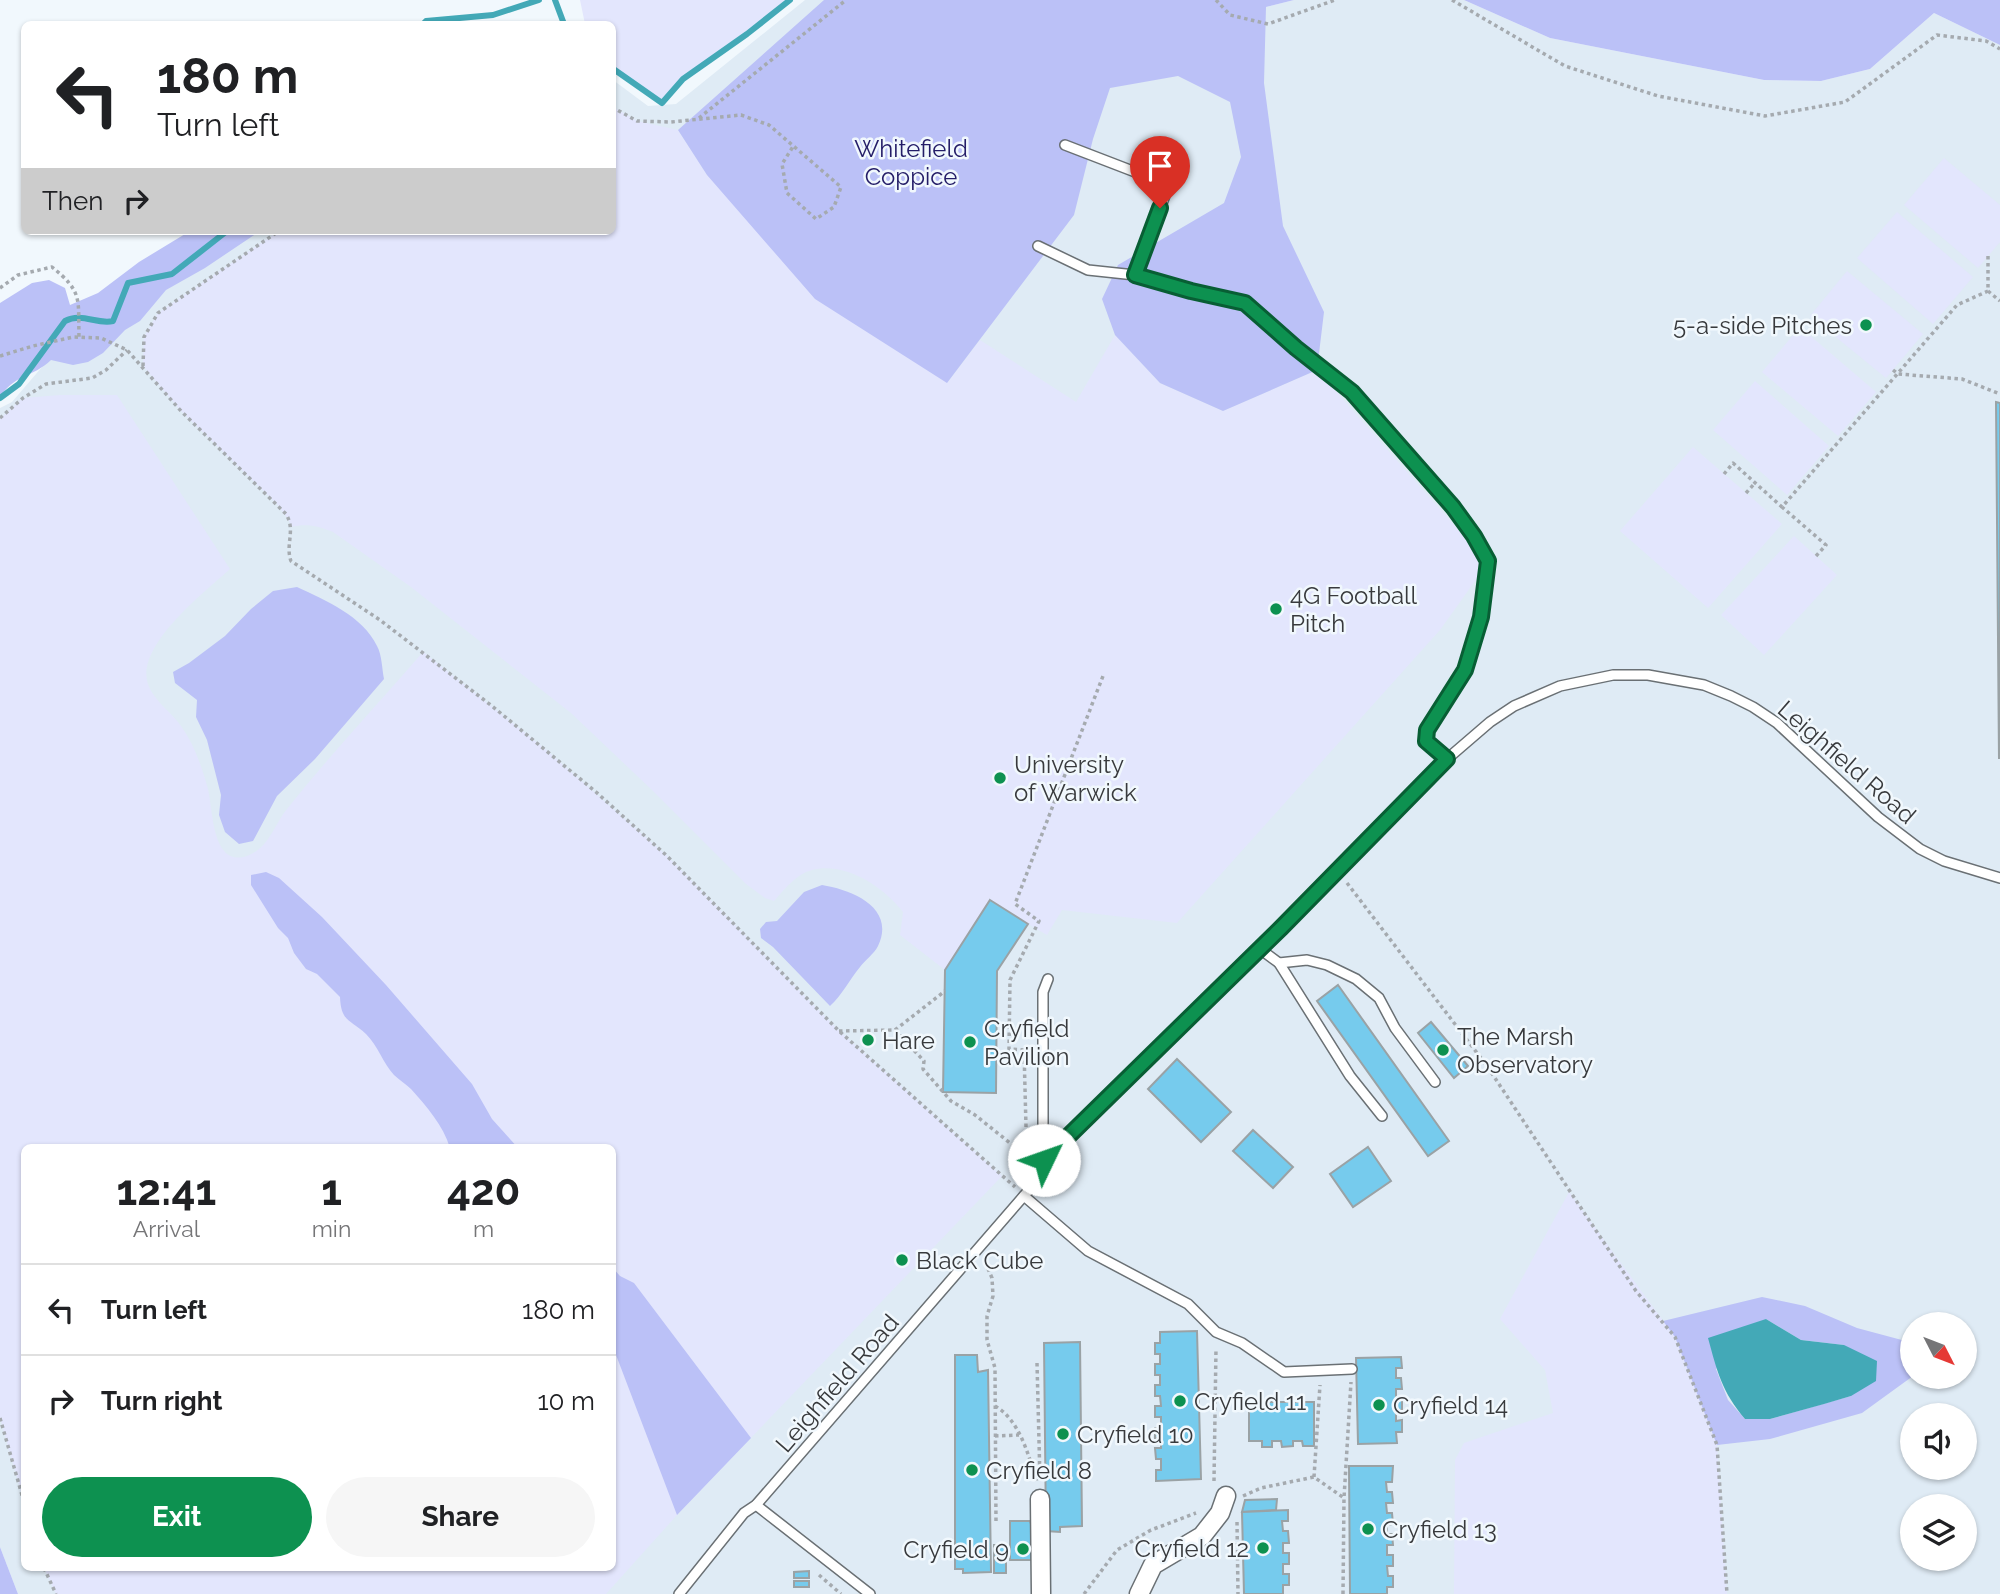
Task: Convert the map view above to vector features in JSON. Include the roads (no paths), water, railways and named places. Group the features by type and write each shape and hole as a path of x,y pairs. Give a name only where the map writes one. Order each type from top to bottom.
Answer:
{"street":[{"path":"1139,1594 1153,1565 1202,1536 1220,1513 1226,1495"},
{"path":"1040,1499 1041,1594"}],"lane":[{"path":"1065,145 1169,185 1135,275"},
{"path":"1038,246 1088,270 1135,275 1245,303 1352,392 1453,507 1488,561 1481,617 1465,670 1427,730 1426,741 1447,759"},
{"name":"Leighfield Road","path":"679,1594 744,1513 756,1506 1035,1183 1044,1160 1447,759 1490,722 1514,706 1560,686 1614,676 1648,675 1683,680 1731,696 1777,723 1878,817 1920,849 1944,861 2000,878"},
{"path":"1260,948 1279,963 1350,1076 1382,1116"},
{"path":"1279,963 1307,960 1327,965 1356,979 1379,998 1395,1028 1435,1082"},
{"path":"1044,1160 1043,992 1048,979"},
{"path":"1024,1196 1087,1251 1188,1304 1216,1332 1242,1343 1284,1372 1352,1369"},
{"path":"756,1506 870,1594"}],"waterway":[{"path":"426,21 493,15 539,0"},
{"path":"555,0 563,21"},
{"path":"616,71 662,103 683,79 790,0"},
{"path":"0,398 19,384 65,321 77,318 113,321 128,283 172,274 222,235"}],"place":[{"name":"5-a-side Pitches","path":"1866,325"},
{"name":"4G Football Pitch","path":"1276,609"},
{"name":"University of Warwick","path":"1000,778"},
{"name":"Hare","path":"868,1040"},
{"name":"Cryfield Pavilion","path":"970,1042"},
{"name":"The Marsh Observatory","path":"1443,1050"},
{"name":"Black Cube","path":"902,1260"},
{"name":"Cryfield 11","path":"1180,1401"},
{"name":"Cryfield 14","path":"1379,1405"},
{"name":"Cryfield 10","path":"1063,1434"},
{"name":"Cryfield 8","path":"972,1470"},
{"name":"Cryfield 13","path":"1368,1529"},
{"name":"Cryfield 12","path":"1263,1548"},
{"name":"Cryfield 9","path":"1023,1549"}],"park label":[{"name":"Whitefield Coppice","path":"911,162"}]}
